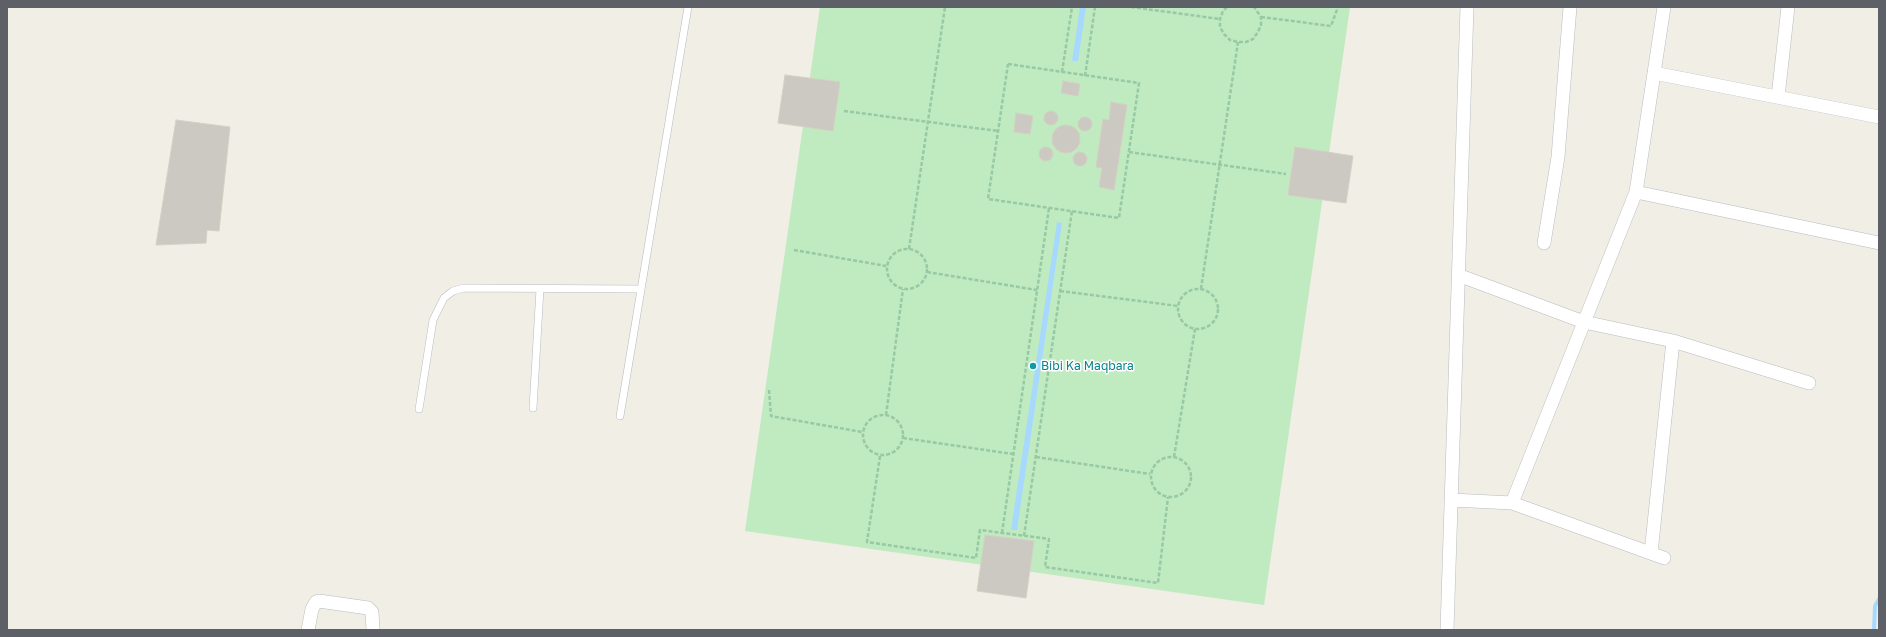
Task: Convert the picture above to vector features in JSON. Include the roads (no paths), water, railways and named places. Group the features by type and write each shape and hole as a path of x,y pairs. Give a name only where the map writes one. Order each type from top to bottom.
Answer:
{"street":[{"path":"1447,630 1468,7"},
{"path":"1544,243 1558,157 1570,7"},
{"path":"1512,503 1636,192 1664,7"},
{"path":"1778,97 1788,7"},
{"path":"1654,73 1879,117"},
{"path":"1636,192 1879,243"},
{"path":"1458,275 1584,322 1673,341 1809,383"},
{"path":"1651,554 1673,341"},
{"path":"1452,500 1512,503 1664,558"},
{"path":"308,630 312,609 316,602 319,601 368,608 372,612 375,630"}],"lane":[{"path":"620,416 688,7"},
{"path":"419,409 433,320 444,298 453,291 464,288 641,289"},
{"path":"533,408 540,288"}],"water":[{"path":"1080,7 1086,7 1078,61 1072,61"},
{"path":"1057,222 1062,223 1017,530 1011,530"}],"waterway":[{"path":"1874,630 1875,606 1879,599"}],"place":[{"name":"Bibi Ka Maqbara","path":"1033,366"}]}
